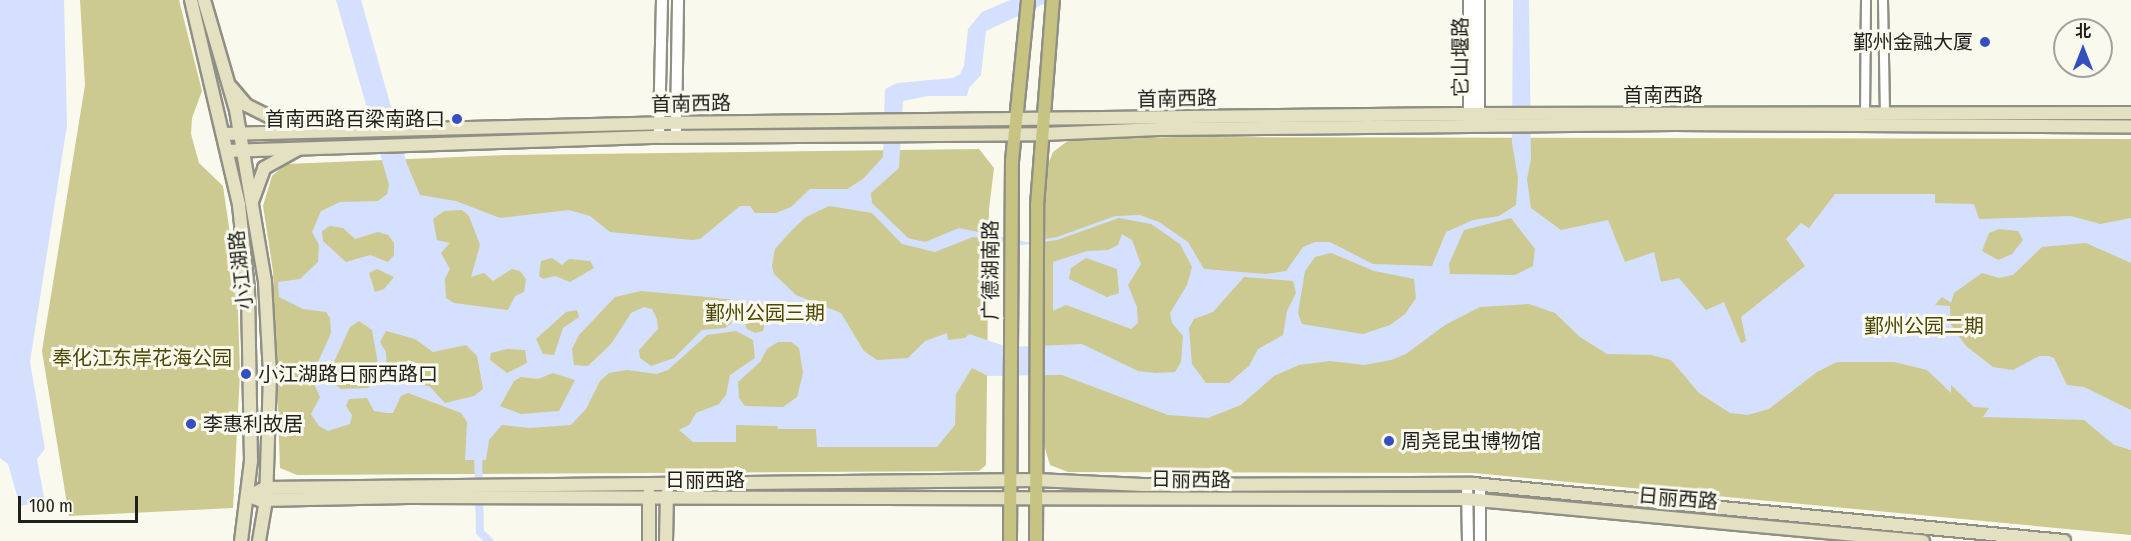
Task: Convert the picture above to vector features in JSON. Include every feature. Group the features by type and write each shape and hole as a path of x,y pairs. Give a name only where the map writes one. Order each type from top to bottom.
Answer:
{"main road":[{"name":"小江湖路","path":"191,0 239,205 248,289 252,375 249,496 242,541"},
{"name":"小江湖路","path":"204,0 230,85 265,282 270,375 266,494 259,541"},
{"name":"广德湖南路","path":"1010,541 1012,161 1018,121 1028,0"},
{"path":"1036,541 1040,163 1053,5"},
{"path":"230,85 246,105 301,133"},
{"name":"首南西路","path":"223,134 659,123 1018,121 1474,114 2131,113"},
{"name":"首南西路","path":"227,151 659,137 1043,134 1159,129 1674,124 2131,126"},
{"path":"252,200 264,168 298,148"},
{"name":"日丽西路","path":"249,496 461,487 1036,480 1143,484 1474,484 2064,541"},
{"path":"649,486 649,541"},
{"path":"666,541 667,486"},
{"name":"日丽西路","path":"266,494 649,500 1010,497 1473,500 1856,538 1923,541"}],"street":[{"path":"659,137 662,0"},
{"path":"676,137 678,0"},
{"name":"它山堰路","path":"1469,0 1474,114"},
{"name":"它山堰路","path":"1474,114 1479,0"},
{"path":"1865,115 1866,0"},
{"path":"1883,0 1885,115"},
{"path":"1468,541 1474,484"},
{"path":"1473,500 1480,541"}],"green space":[{"name":"奉化江东岸花海公园","path":"80,0 179,0 202,91 192,118 191,134 199,163 223,186 237,282 240,373 233,508 69,516 42,351 85,85"},
{"name":"鄞州公园二期","path":"1177,137 2131,139 2131,535 1474,473 1068,472 1050,465 1044,445 1045,172 1053,152 1069,140"},
{"name":"鄞州公园三期","path":"979,149 994,168 989,209 986,465 979,471 297,475 280,468 273,271 263,206 272,176 286,164 507,155"}],"water":[{"path":"0,0 64,0 67,125 30,362 45,449 37,459 44,497 41,502 20,506 8,464 0,458"},
{"path":"336,0 361,0 407,164 420,195 456,201 500,218 569,210 590,216 610,232 692,240 700,239 740,206 750,206 755,213 776,213 791,207 810,189 847,189 863,179 883,157 885,89 897,83 953,78 960,74 964,66 968,29 982,12 1010,0 1052,0 986,31 981,75 969,88 967,96 928,96 903,101 899,168 871,193 872,203 908,238 925,242 959,228 1027,242 1057,237 1115,216 1140,215 1159,222 1188,242 1204,269 1266,274 1286,271 1303,247 1315,242 1330,242 1373,264 1432,266 1446,232 1473,220 1499,216 1516,205 1518,178 1512,143 1513,0 1529,0 1531,159 1527,179 1531,208 1561,230 1608,220 1625,262 1654,252 1661,282 1679,278 1706,310 1724,302 1741,343 1746,341 1741,317 1805,266 1786,239 1801,223 1809,228 1835,194 1935,194 1935,203 1974,204 1979,219 2071,216 2100,224 2131,218 2131,263 2086,243 2042,247 2013,275 1999,278 1982,273 1954,293 1951,303 1942,297 1935,305 1950,306 1951,325 1966,346 1993,367 2013,370 2039,356 2049,356 2054,358 2067,385 2084,387 2131,410 2131,450 2114,445 2084,420 1983,417 1989,408 1974,407 1951,385 1951,393 1927,370 1894,362 1837,362 1817,372 1769,409 1748,415 1730,413 1699,393 1671,360 1651,355 1607,354 1580,337 1555,313 1529,304 1480,307 1445,325 1406,354 1391,360 1364,365 1330,361 1299,365 1274,376 1241,405 1208,418 1168,415 1062,375 988,376 972,368 956,394 955,425 937,447 817,447 816,429 778,429 777,426 736,425 736,442 693,442 679,430 689,425 696,413 719,404 726,395 730,375 755,358 753,340 736,331 707,335 668,370 657,374 627,370 609,373 600,381 586,409 571,425 530,428 502,425 489,440 486,460 465,460 467,422 461,413 408,393 401,396 393,413 374,411 367,398 349,399 346,406 352,415 350,424 328,431 319,426 311,414 320,397 311,378 331,333 330,318 326,312 303,309 279,297 278,282 300,279 318,262 319,245 312,232 321,211 340,202 378,201 387,194 389,185","holes":["829,206 872,213 902,244 935,252 973,237 1023,245 1057,240 1119,218 1151,224 1180,244 1192,267 1187,285 1170,313 1172,323 1183,336 1181,362 1175,372 1138,371 1082,344 1008,347 969,334 965,338 948,340 947,333 925,341 908,358 877,360 864,351 841,313 796,295 774,274 772,266 775,249 806,217","462,210 469,216 480,245 471,277 484,273 493,281 512,269 520,271 526,279 524,292 515,296 508,310 454,303 446,298 445,279 450,269 441,253 450,243 437,240 433,219 444,211","1511,218 1535,249 1533,266 1515,275 1450,274 1449,264 1464,230","330,226 343,228 355,239 378,232 388,235 394,243 394,255 388,262 370,255 346,262 323,241 322,231","1999,229 2018,231 2023,240 2012,254 1998,260 1982,251 1989,233","1331,253 1374,271 1414,279 1416,298 1405,314 1390,325 1363,334 1302,324 1298,313 1305,271 1315,257","552,258 562,265 569,259 590,261 594,268 570,282 555,276 543,279 539,276 541,261","377,269 394,277 384,289 375,292 369,273","1244,277 1293,281 1296,293 1287,311 1283,335 1258,349 1249,366 1229,383 1206,383 1192,364 1189,328 1194,319 1213,312","641,291 729,299 736,308 733,322 725,328 702,330 674,358 651,366 640,358 639,350 658,329 657,319 652,309 644,307 631,313 611,344 588,366 574,365 572,349 579,335 615,297","755,307 765,321 763,331 755,333 747,329 741,316 743,308","577,310 579,317 563,328 554,355 543,354 536,339 566,312","359,321 372,330 380,375 368,388 341,389 331,381 329,373 350,327","386,331 415,339 433,352 466,345 477,356 483,389 474,396 445,403 429,386 395,382 387,373 386,352 380,342","778,342 791,342 799,348 803,373 797,397 783,407 745,406 739,398 738,382 760,362 767,349","507,349 525,350 527,363 507,373 490,360 491,353","553,373 575,380 559,411 521,414 500,406 514,381 521,377 538,379"]},
{"path":"1122,234 1132,240 1141,264 1128,285 1137,307 1138,323 1131,329 1066,305 1053,311 1053,262 1087,251 1108,250 1118,245","holes":["1086,258 1117,269 1119,293 1107,297 1069,279 1071,268"]}],"waterway":[{"path":"478,451 480,532 489,541"}],"place":[{"name":"鄞州金融大厦","path":"1985,42"},
{"name":"首南西路百梁南路口","path":"457,119"},
{"name":"小江湖路日丽西路口","path":"246,374"},
{"name":"李惠利故居","path":"191,424"},
{"name":"周尧昆虫博物馆","path":"1389,441"}]}
